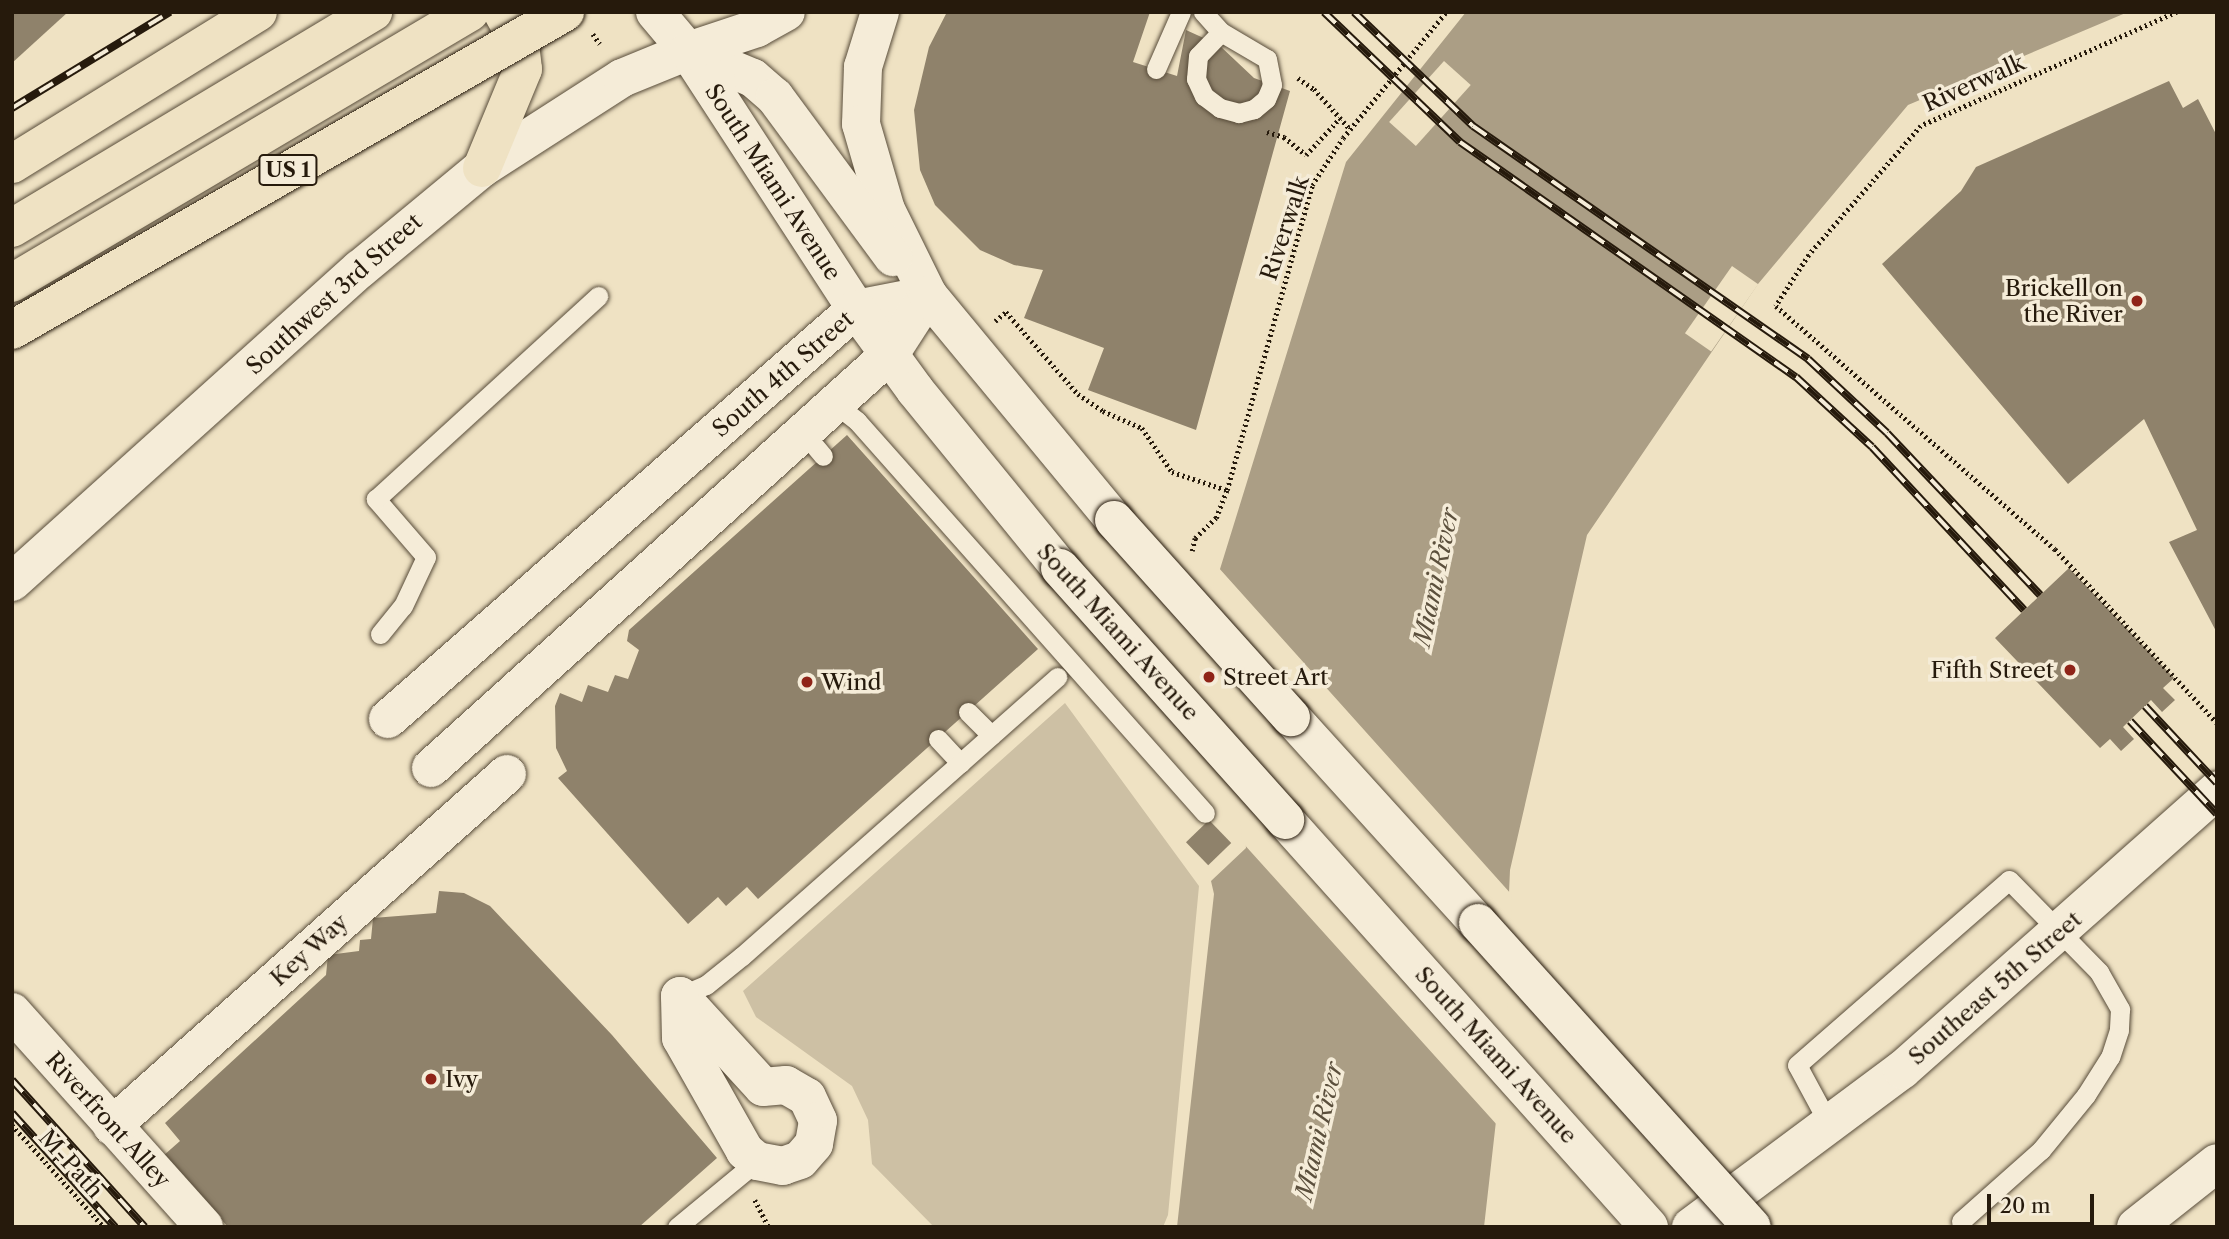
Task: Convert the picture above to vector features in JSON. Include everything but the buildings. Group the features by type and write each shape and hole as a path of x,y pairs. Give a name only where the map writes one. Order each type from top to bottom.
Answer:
{"highway":[{"path":"12,164 258,12"},
{"path":"19,224 373,12"},
{"path":"12,283 470,12"},
{"path":"482,168 523,69 520,44 502,12"},
{"name":"US 1","path":"12,330 565,12"}],"street":[{"name":"South Miami Avenue","path":"655,12 688,51 856,309 1060,568 1647,1221"},
{"name":"Southwest 3rd Street","path":"12,582 360,269 482,168 622,78 688,51 757,28 786,12"},
{"path":"880,12 863,67 861,124 886,210 929,295"},
{"path":"688,51 753,78 775,97 873,236 929,295 1114,520 1752,1227"},
{"path":"431,768 813,444 834,403 890,354 929,295"},
{"name":"South 4th Street","path":"388,719 856,309 929,295"},
{"name":"Key Way","path":"113,1126 507,774"},
{"name":"Southeast 5th Street","path":"1690,1227 1761,1171 1830,1126 2058,934 2217,790"},
{"path":"680,996 763,1087 786,1085 807,1097 818,1121 814,1144 800,1160 754,1175 745,1151 681,1038 680,996"},
{"name":"Riverfront Alley","path":"12,1012 204,1227"},
{"path":"2136,1227 2203,1175"},
{"path":"2153,1227 2203,1175"}],"lane":[{"path":"1156,69 1181,12"},
{"path":"1203,12 1221,32 1268,59 1272,85 1266,99 1254,109 1239,113 1220,108 1204,96 1196,79 1198,57 1221,32"},
{"path":"380,634 403,606 426,557 376,499 598,296"},
{"path":"834,403 857,421 1205,813"},
{"path":"680,996 706,985 742,957 1057,677"},
{"path":"968,712 991,735"},
{"path":"938,739 960,763"},
{"path":"1830,1126 1797,1065 2009,880 2058,934 2099,972 2120,1009 2119,1030 2110,1057 2086,1095 2041,1150 1961,1221"},
{"path":"677,1227 754,1175"}],"path":[{"name":"Riverwalk","path":"994,321 1006,312 1078,394 1103,411 1142,428 1172,472 1227,490 1312,185 1350,129 1446,12"},
{"name":"Riverwalk","path":"2177,12 1922,126 1809,255 1776,306 2056,549 2217,723"},
{"path":"1268,59 1314,89 1350,129"},
{"name":"M-Path","path":"12,1125 104,1227"},
{"path":"754,1175 769,1227"}],"shaded area":[{"path":"1065,703 1199,886 1168,1215 1163,1227 934,1227 872,1164 868,1120 852,1086 756,1017 743,991"}],"water":[{"name":"Miami River","path":"1466,12 2128,12 1908,105 1758,284 1587,535 1510,870 1501,1077 1484,1227 1177,1227 1214,894 1211,881 1246,848 1235,708 1216,582 1346,162"}],"pier":[{"path":"1444,61 1471,85 1416,146 1389,122"},
{"path":"1732,266 1758,284 1711,352 1685,333"},
{"path":"1218,567 1512,895 1505,1077 1498,1126 1242,842 1232,708 1213,582"}],"railway":[{"path":"12,108 170,12"},
{"path":"1324,12 1460,142 1796,377 1872,447 2024,610"},
{"path":"1354,12 1473,126 1808,359 1887,433 2040,595"},
{"path":"2145,706 2217,783"},
{"path":"2130,721 2217,814"},
{"path":"12,1080 145,1227"},
{"path":"12,1113 115,1227"}],"place":[{"name":"Brickell on the River","path":"2137,301"},
{"name":"Fifth Street","path":"2070,670"},
{"name":"Street Art","path":"1209,677"},
{"name":"Wind","path":"807,682"},
{"name":"Ivy","path":"431,1079"}]}
